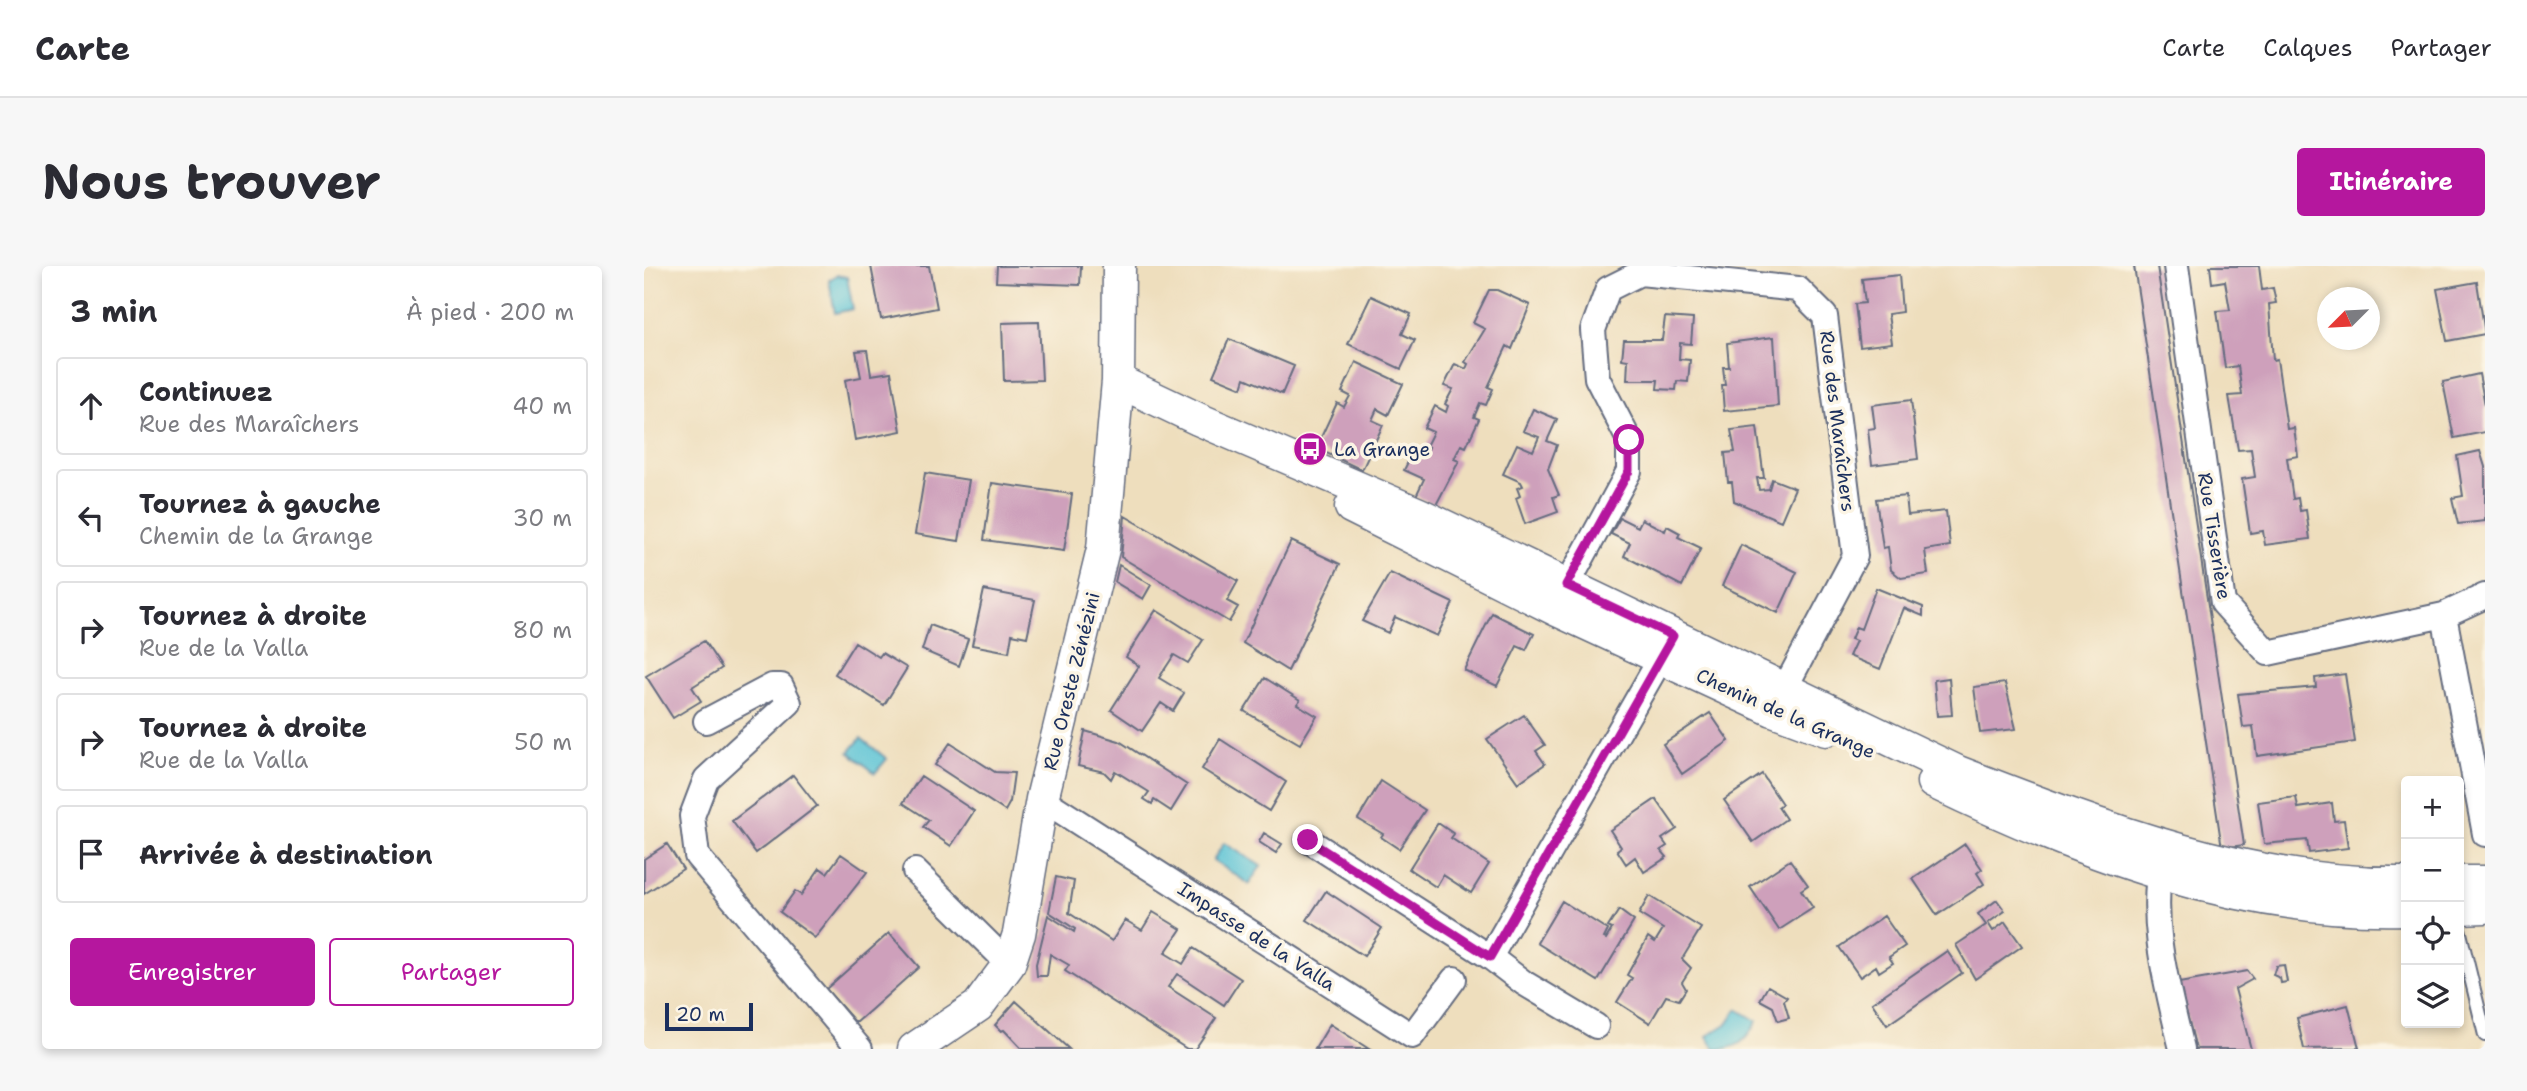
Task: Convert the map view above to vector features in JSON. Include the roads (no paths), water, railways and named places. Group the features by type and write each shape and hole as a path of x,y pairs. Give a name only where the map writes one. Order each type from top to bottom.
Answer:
{"street":[{"name":"Rue Oreste Zénézini","path":"914,1049 978,1006 1009,964 1019,934 1042,799 1103,549 1118,381 1119,266"},
{"name":"Rue Tisserière","path":"2176,266 2223,603 2267,653 2444,615"},
{"name":"Rue des Maraîchers","path":"1560,597 1629,471 1629,440 1597,379 1593,330 1608,289 1640,272 1798,289 1825,316 1855,556 1779,700"},
{"name":"Chemin de la Grange","path":"1118,381 1198,419 1419,514 1560,597 1779,700 2042,804 2162,858 2193,883 2281,902 2336,908 2401,909"},
{"path":"2485,596 2444,615 2485,834"},
{"path":"1490,957 1668,646"},
{"path":"706,721 772,686 781,687 789,703 706,779 692,816 697,856 860,1049"},
{"name":"Impasse de la Valla","path":"1042,799 1412,1036 1454,979"},
{"path":"1308,840 1490,957 1524,983 1596,1026"},
{"name":"Chemin de la Grange","path":"2162,858 2255,868 2354,884 2401,883"},
{"path":"2162,858 2156,916 2164,971 2182,1049"},
{"path":"915,871 1009,964"},
{"path":"2464,882 2485,882"},
{"path":"2464,908 2485,907"}],"lane":[{"path":"2464,949 2485,1035"}],"water":[{"path":"837,275 847,277 853,309 835,313 829,280"},
{"path":"861,738 887,759 875,773 849,752"},
{"path":"1224,843 1261,866 1249,884 1213,860"},
{"path":"1737,1009 1757,1021 1741,1042 1715,1049 1707,1036 1728,1023"}],"place":[{"name":"La Grange","path":"1310,449"}]}
